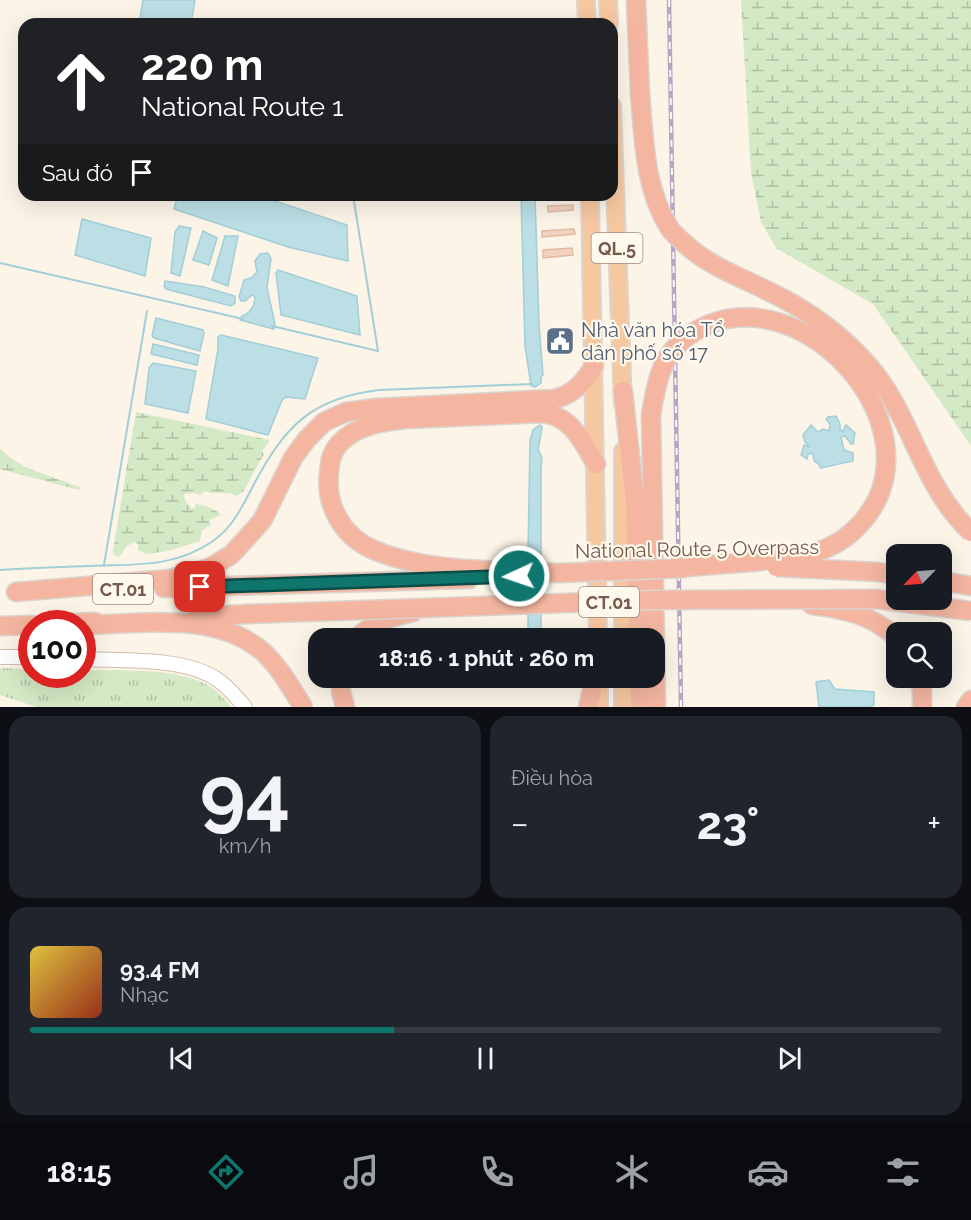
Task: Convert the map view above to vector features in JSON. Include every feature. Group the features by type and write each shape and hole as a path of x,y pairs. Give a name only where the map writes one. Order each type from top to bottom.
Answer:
{"highway":[{"path":"586,0 587,18"},
{"path":"608,0 609,18"},
{"path":"636,0 645,148 652,190 670,230 696,255 729,274 769,291 794,305 841,337 870,367 881,383 936,487 962,524 971,532"},
{"name":"QL.5","path":"591,201 598,628"},
{"name":"QL.5","path":"616,201 623,391 623,628"},
{"path":"656,707 651,414 662,368 671,352 688,336 719,321 743,317 763,318 799,330 837,358 860,384 882,424 886,442 885,478 876,503 859,526 838,543 810,554 674,568"},
{"path":"8,592 170,579 209,568 231,555 262,521 293,458 324,422 346,412 376,408 554,399 577,388 594,366"},
{"path":"623,391 634,502 638,628"},
{"path":"559,573 440,566 399,559 372,549 354,538 341,524 332,507 328,480 331,457 338,445 349,435 364,427 386,421 406,418 541,413 563,419 578,434 596,464"},
{"name":"National Route 5 Overpass","path":"8,592 499,578 674,568 772,567 886,573"},
{"path":"952,583 971,586"},
{"name":"CT.01","path":"96,622 247,614 651,600 876,599 971,611"},
{"path":"771,601 849,611 886,629"},
{"path":"369,628 395,616 413,612 500,606"},
{"path":"96,624 198,624 245,638 264,653 303,707"},
{"path":"0,626 18,625"},
{"path":"588,707 594,688"},
{"path":"598,688 599,707"},
{"path":"623,688 623,707"},
{"path":"921,688 922,707"},
{"path":"966,707 971,700"}],"main road":[{"path":"0,657 18,657"},
{"path":"96,660 169,664 192,669 216,678 245,707"}],"green space":[{"path":"741,0 971,0 971,446 873,304 776,248 761,222 751,173"},
{"path":"136,412 269,440 269,442 262,451 264,454 243,492 237,496 205,491 200,495 184,494 191,508 195,508 195,504 202,505 221,515 209,520 211,525 202,530 200,541 168,551 146,554 138,550 138,544 134,542 127,546 119,557 114,555 113,551"},
{"path":"0,448 16,462 80,487 79,490 0,469"},
{"path":"0,668 18,669 18,688 96,688 96,670 133,670 170,673 202,682 215,690 231,707 37,707 0,695"}],"water":[{"path":"143,0 195,0 192,18 140,18"},
{"path":"176,201 275,201 347,225 348,261 288,247 174,209"},
{"path":"521,201 535,201 543,375 541,383 535,387 531,386 525,346"},
{"path":"82,219 151,238 145,276 75,255"},
{"path":"179,226 191,228 180,276 171,273 175,232"},
{"path":"203,231 217,238 209,265 193,260"},
{"path":"225,236 238,236 228,286 212,280"},
{"path":"268,253 271,259 267,288 275,324 274,329 240,320 252,309 255,300 252,295 245,301 241,301 239,297 244,280 251,278 257,272 255,261 260,254"},
{"path":"278,270 357,296 360,335 281,315 276,273"},
{"path":"165,281 204,287 235,296 235,303 231,306 166,289"},
{"path":"156,318 203,330 200,351 154,338 152,336"},
{"path":"221,335 318,358 305,399 286,397 282,400 268,435 206,419 218,337"},
{"path":"153,344 199,355 197,365 151,354"},
{"path":"153,363 196,371 188,413 145,404 149,368"},
{"path":"836,416 840,430 843,431 846,425 855,433 853,444 845,436 841,437 844,450 853,453 853,461 821,468 815,462 812,453 808,454 807,459 801,455 804,445 810,447 803,435 811,425 818,432 823,429 829,431 830,424 826,419"},
{"path":"540,425 542,427 538,450 542,460 541,628 528,628 530,440 533,430"},
{"path":"829,680 835,689 874,692 874,705 869,707 819,707 816,682"}],"building":[{"path":"573,205 573,210 548,212 548,206"},
{"path":"574,229 575,234 542,237 542,231"},
{"path":"572,248 573,255 543,258 543,250"},
{"path":"560,336 560,346 550,346 550,337"}],"waterway":[{"path":"272,326 378,351 354,201"},
{"path":"0,263 243,319"},
{"path":"104,565 147,311"},
{"path":"0,570 154,563 198,550 213,541 232,523 276,447 289,432 317,408 335,400 379,390 532,384"}],"railway":[{"path":"669,0 681,707"}],"place":[{"name":"Nhà văn hóa Tổ dân phố số 17","path":"560,341"}],"route":[{"path":"200,587 519,576"}]}
